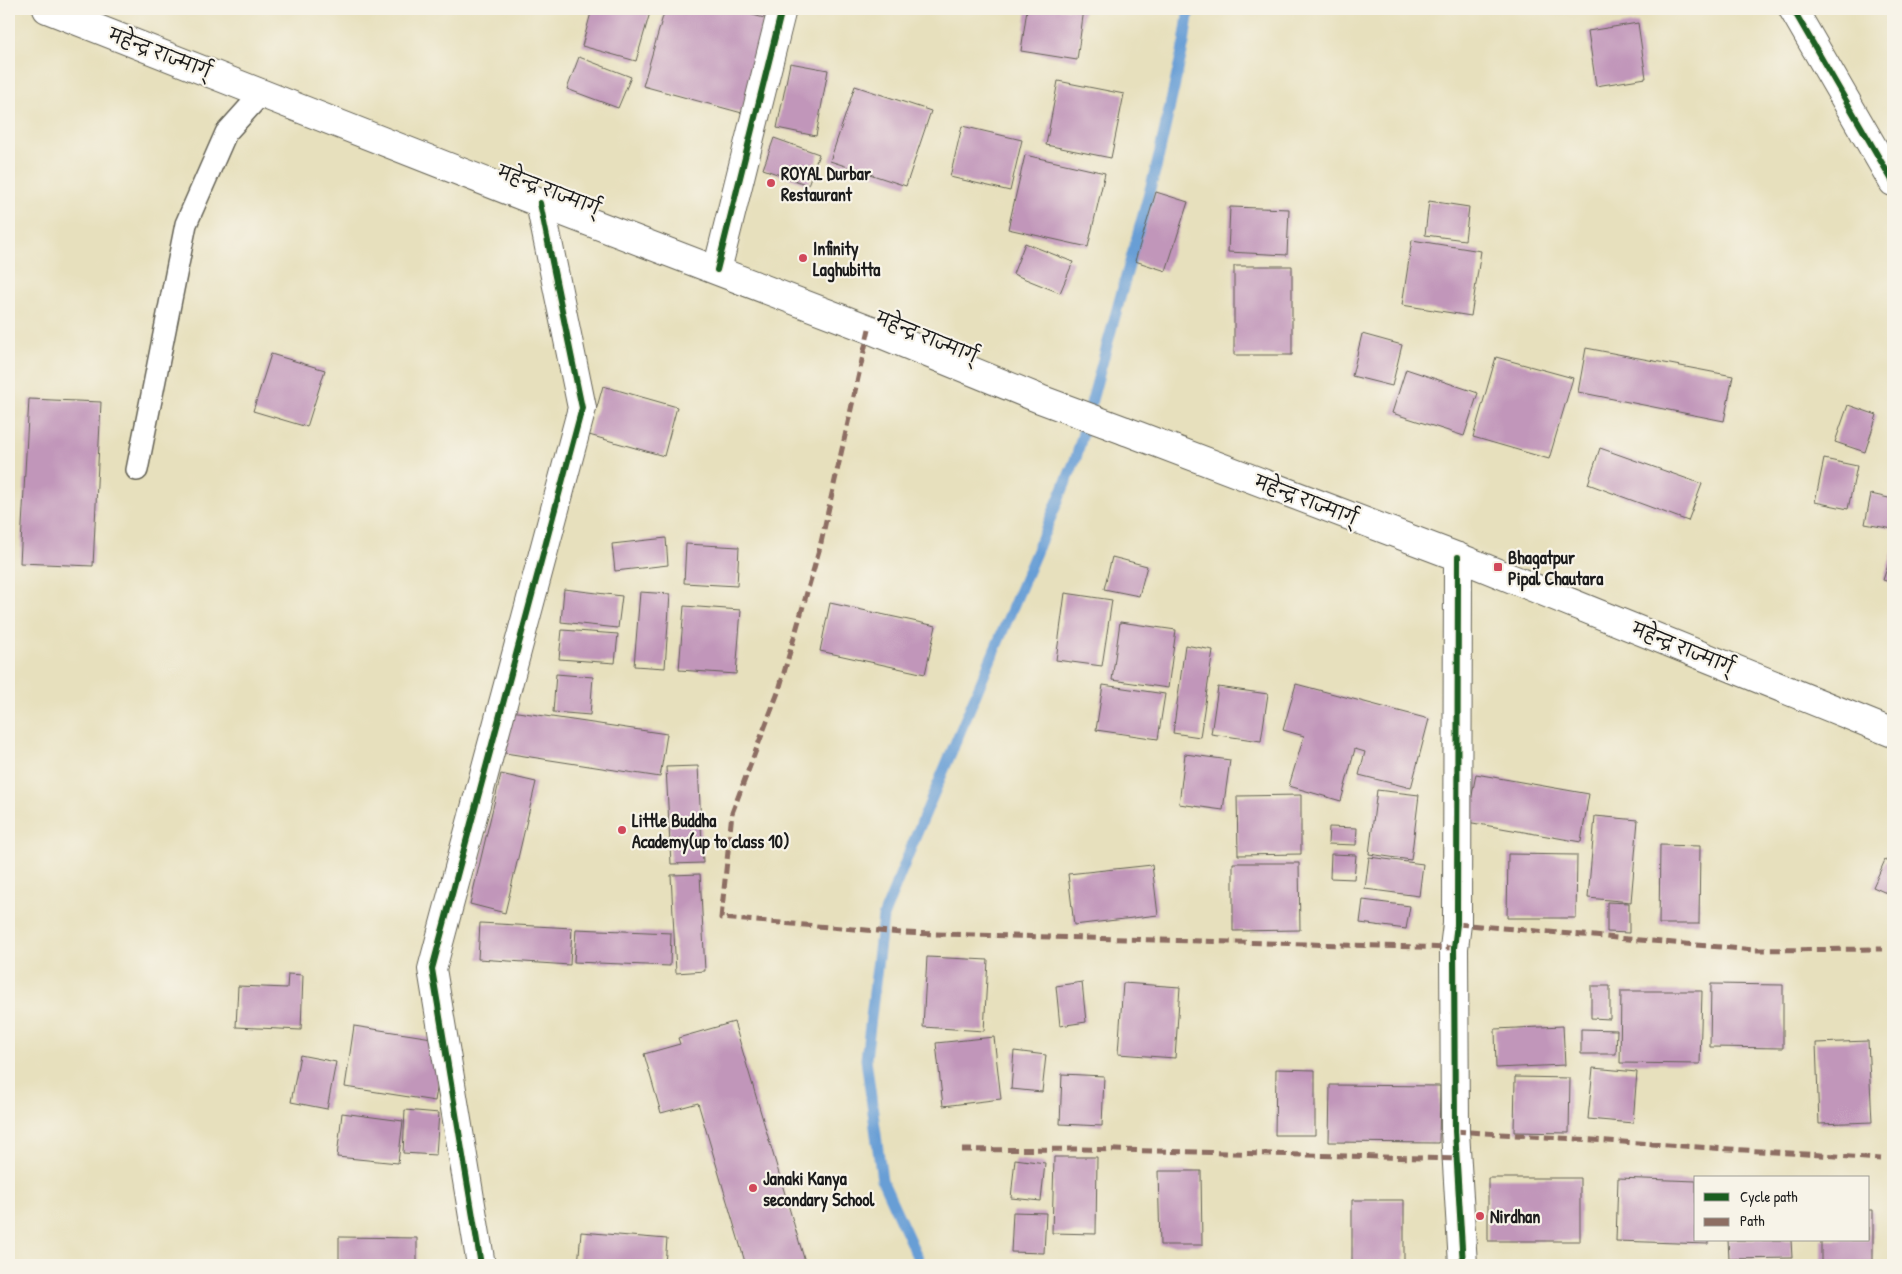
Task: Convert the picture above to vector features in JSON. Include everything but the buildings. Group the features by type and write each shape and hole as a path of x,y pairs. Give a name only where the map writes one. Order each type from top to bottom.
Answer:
{"main road":[{"name":"महेन्द्र राज्मार्ग्","path":"47,9 540,203 869,329 1040,400 1458,557 1893,733"},
{"path":"717,270 782,9"},
{"path":"1793,9 1893,182"},
{"path":"481,1265 432,969 582,408 540,203"},
{"path":"1458,557 1457,924 1454,948 1455,1131 1463,1265"}],"lane":[{"path":"137,470 186,224 226,132 262,93"}],"waterway":[{"path":"921,1265 882,1180 866,1059 883,917 1076,458 1157,164 1184,43 1189,9"}],"marked path":[{"path":"869,329 820,547 779,690 732,813 721,918 902,933 1454,948"},
{"path":"1457,924 1754,950 1882,949"},
{"path":"1455,1131 1881,1159"},
{"path":"962,1150 1079,1149 1457,1159"}],"cycle path":[{"path":"717,270 782,9"},
{"path":"1793,9 1893,182"},
{"path":"481,1265 432,969 582,408 540,203"},
{"path":"1458,557 1457,924 1454,948 1455,1131 1463,1265"}],"place":[{"name":"ROYAL Durbar Restaurant","path":"771,183"},
{"name":"Infinity Laghubitta","path":"803,258"},
{"name":"Bhagatpur Pipal Chautara","path":"1498,567"},
{"name":"Little Buddha Academy(up to class 10)","path":"622,830"},
{"name":"Janaki Kanya secondary School","path":"753,1188"},
{"name":"Nirdhan","path":"1480,1216"}]}
